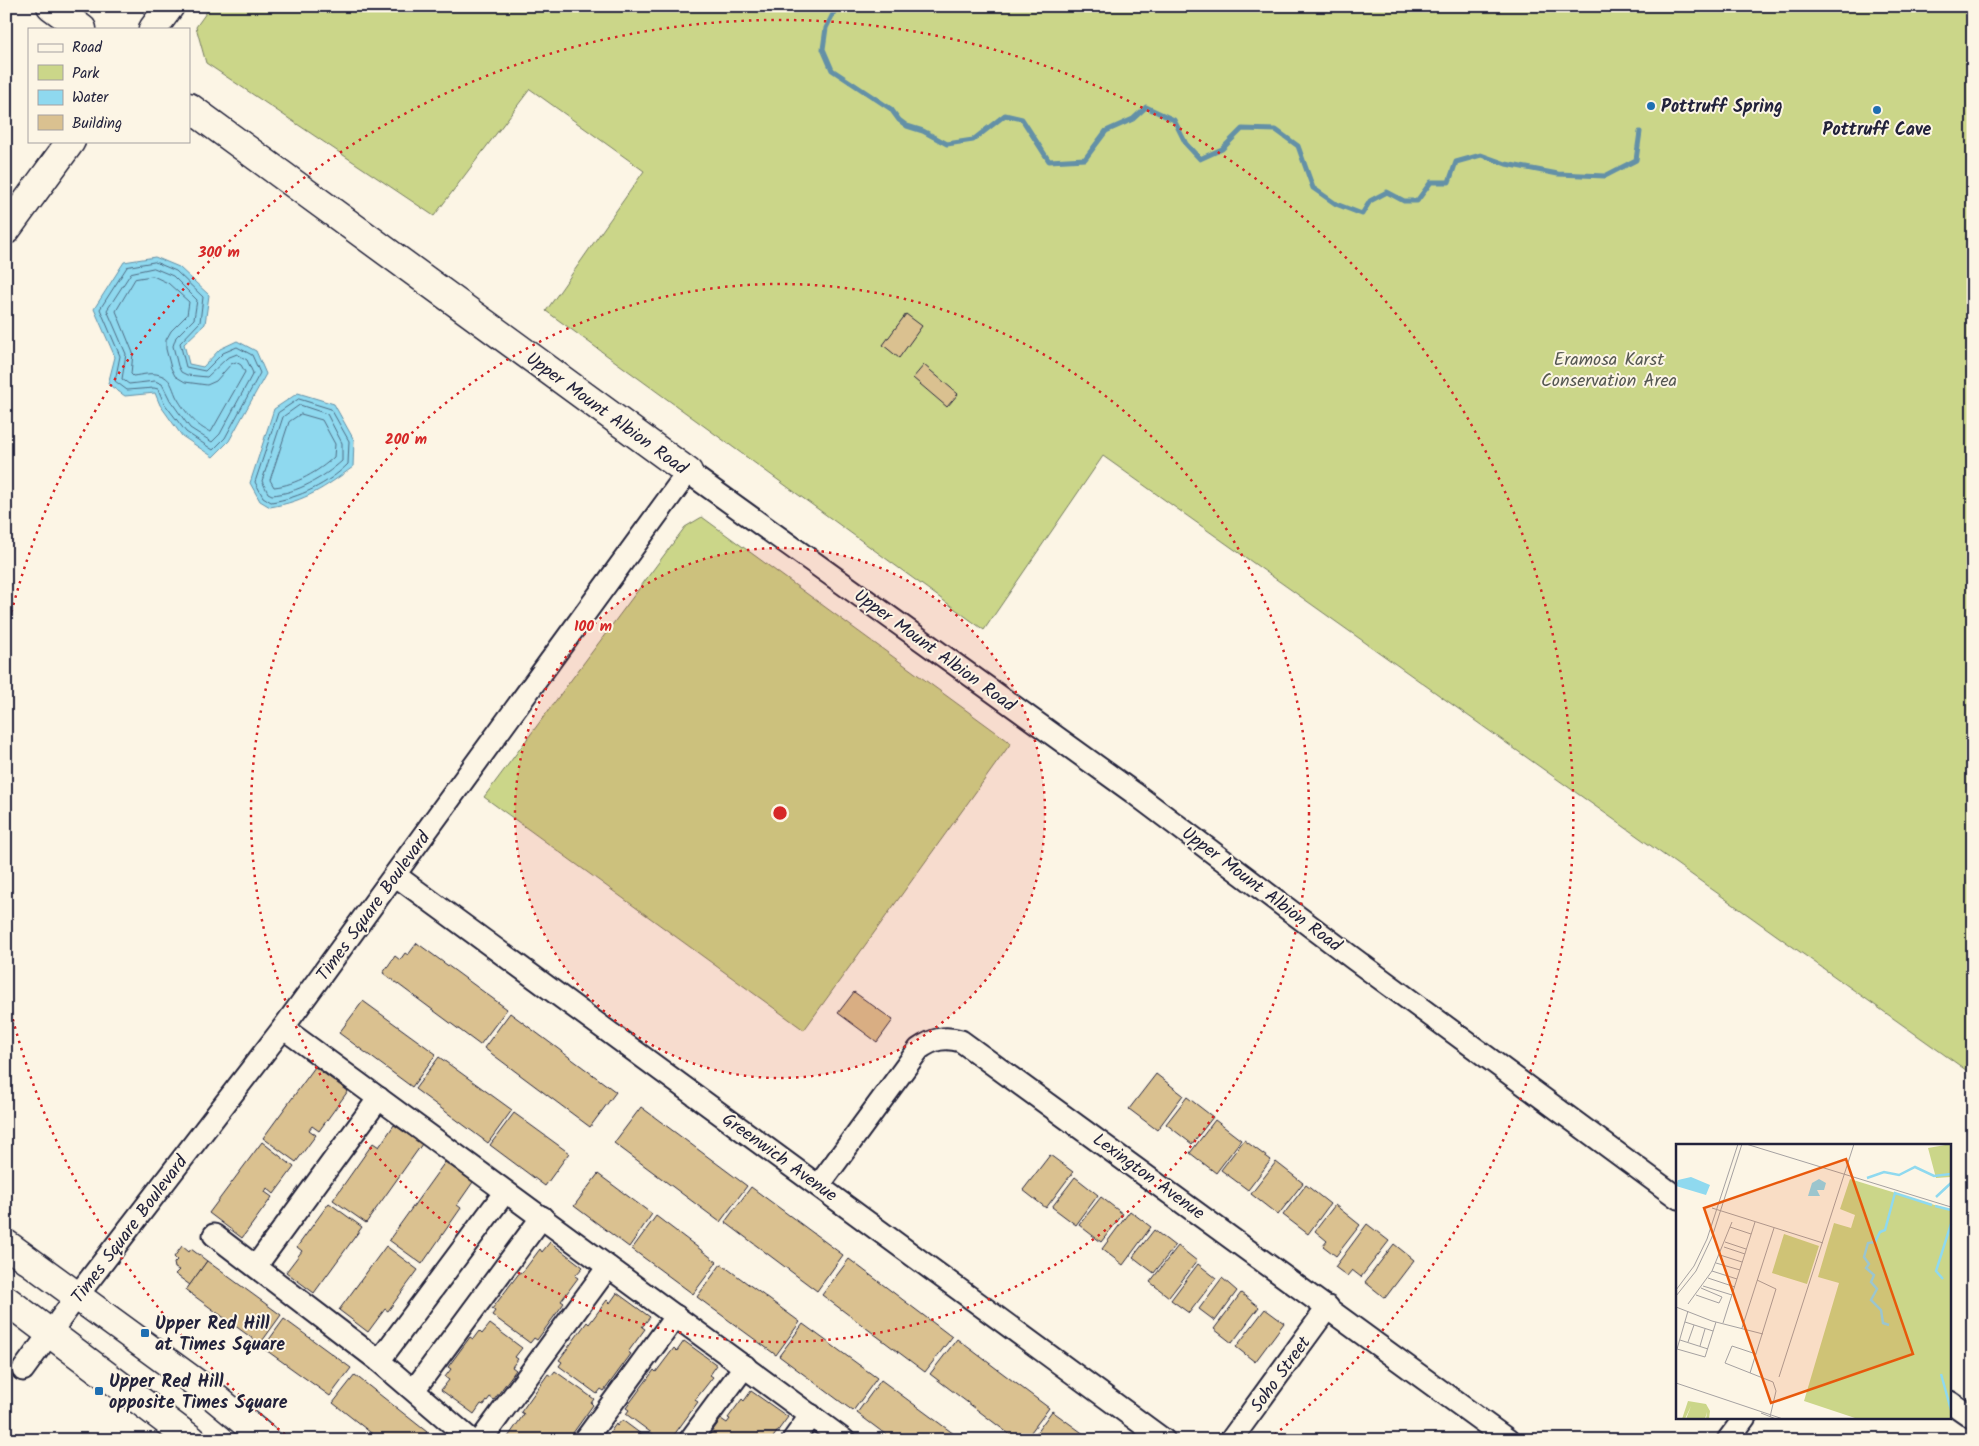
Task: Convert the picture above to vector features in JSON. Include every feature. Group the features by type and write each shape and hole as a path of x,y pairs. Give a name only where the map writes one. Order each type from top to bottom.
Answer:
{"street":[{"path":"51,6 81,28"},
{"path":"154,28 170,6"},
{"name":"Upper Mount Albion Road","path":"190,108 688,472 1134,793 1370,971 1676,1197"},
{"path":"6,230 70,142"},
{"name":"Times Square Boulevard","path":"24,1370 77,1296 282,1028 688,472"},
{"name":"Greenwich Avenue","path":"395,875 1164,1440"},
{"path":"282,1028 844,1440"},
{"name":"Lexington Avenue","path":"819,1185 920,1049 929,1042 951,1038 961,1040 1328,1307 1485,1433 1508,1440"},
{"path":"256,1266 379,1098"},
{"path":"379,1361 505,1192"},
{"path":"414,1390 542,1217"},
{"path":"214,1235 379,1361 471,1440"},
{"path":"8,1246 207,1390 266,1440"},
{"path":"481,1440 608,1267"},
{"path":"6,1300 192,1440"},
{"name":"Soho Street","path":"1231,1440 1328,1307"},
{"path":"585,1440 676,1316"},
{"path":"690,1440 745,1366"},
{"path":"1952,1403 1973,1418"},
{"path":"793,1440 811,1415"},
{"path":"1728,1440 1744,1418"}],"green space":[{"name":"Eramosa Karst Conservation Area","path":"211,6 1973,6 1973,1075 1103,456 984,630 546,311 644,171 530,89 434,216 206,63 196,27"},
{"path":"702,517 1011,743 804,1030 484,797 685,527"}],"water":[{"path":"155,257 179,267 209,295 205,324 184,344 189,364 203,367 220,349 237,341 256,351 266,374 229,441 213,457 182,436 160,405 155,393 125,396 108,384 115,357 94,309 124,262"},
{"path":"298,393 334,404 354,440 353,467 314,493 294,501 270,507 260,501 250,483 274,409"}],"building":[{"path":"906,314 922,326 899,358 883,345"},
{"path":"924,365 958,394 947,407 913,378"},
{"path":"417,943 507,1009 480,1045 383,973 395,956 400,960 405,953 408,955"},
{"path":"854,992 893,1020 877,1042 838,1013"},
{"path":"363,1001 436,1054 412,1087 339,1033"},
{"path":"510,1013 616,1092 590,1127 484,1048"},
{"path":"439,1057 512,1110 488,1143 415,1089"},
{"path":"315,1067 348,1091 319,1131 312,1126 309,1130 316,1135 296,1162 263,1138"},
{"path":"1156,1074 1183,1095 1157,1130 1129,1109"},
{"path":"1187,1097 1213,1117 1192,1144 1166,1124"},
{"path":"641,1107 747,1186 720,1222 614,1143"},
{"path":"514,1113 569,1153 545,1186 490,1145"},
{"path":"1215,1120 1241,1140 1216,1173 1190,1153"},
{"path":"394,1125 422,1144 366,1223 333,1200 373,1143 379,1147"},
{"path":"1244,1140 1271,1160 1248,1190 1221,1170"},
{"path":"262,1142 294,1167 274,1194 267,1188 265,1192 272,1197 242,1238 209,1213"},
{"path":"1050,1155 1073,1172 1046,1208 1023,1190"},
{"path":"445,1162 473,1182 457,1205 461,1208 422,1264 389,1240"},
{"path":"1276,1162 1303,1183 1278,1215 1251,1194"},
{"path":"598,1174 652,1214 629,1247 574,1206"},
{"path":"1075,1177 1098,1195 1076,1225 1052,1207"},
{"path":"1306,1185 1330,1204 1308,1234 1283,1215"},
{"path":"751,1187 843,1255 817,1291 725,1222"},
{"path":"1101,1197 1123,1214 1101,1242 1079,1225"},
{"path":"329,1203 362,1227 314,1293 286,1272 302,1251 297,1247"},
{"path":"1335,1205 1360,1225 1336,1256 1323,1246 1327,1241 1315,1231"},
{"path":"1130,1211 1151,1227 1123,1265 1102,1249"},
{"path":"656,1216 717,1262 693,1294 632,1249"},
{"path":"1367,1224 1389,1241 1361,1277 1352,1270 1347,1276 1335,1267"},
{"path":"1154,1230 1175,1246 1154,1273 1133,1257"},
{"path":"550,1242 583,1267 575,1276 578,1278 561,1301 564,1303 537,1340 534,1338 530,1343 492,1315 495,1311 492,1309 520,1272 522,1273 540,1249 542,1252"},
{"path":"1394,1244 1414,1260 1385,1298 1365,1282"},
{"path":"182,1246 189,1252 191,1249 207,1261 190,1285 175,1274 179,1270 175,1268 174,1263 177,1260 174,1257"},
{"path":"386,1246 418,1270 388,1311 385,1309 368,1332 339,1310"},
{"path":"1178,1246 1197,1261 1169,1297 1150,1282"},
{"path":"849,1259 952,1337 925,1372 822,1295"},
{"path":"207,1261 281,1315 260,1344 186,1290"},
{"path":"721,1264 800,1322 776,1355 697,1297"},
{"path":"1198,1264 1216,1278 1189,1313 1171,1300"},
{"path":"1222,1278 1237,1291 1215,1321 1199,1309"},
{"path":"617,1293 650,1317 642,1327 645,1329 628,1352 631,1354 604,1391 601,1389 597,1394 559,1366 562,1362 559,1360 587,1322 589,1324 607,1300 610,1303"},
{"path":"1241,1293 1259,1307 1232,1343 1214,1329"},
{"path":"1265,1309 1284,1323 1255,1362 1236,1347"},
{"path":"284,1319 351,1368 330,1396 263,1348"},
{"path":"490,1324 522,1348 515,1357 518,1359 512,1367 516,1370 494,1400 490,1397 484,1405 481,1404 474,1414 441,1390 449,1380 445,1377 451,1369 448,1367 470,1337 473,1339 479,1331 482,1334"},
{"path":"803,1324 877,1378 853,1411 779,1356"},
{"path":"957,1339 1049,1408 1025,1440 1017,1440 930,1374"},
{"path":"684,1341 717,1365 710,1375 713,1377 695,1400 698,1402 671,1439 668,1437 666,1440 661,1440 626,1414 629,1410 626,1408 654,1370 656,1372 674,1348 677,1351"},
{"path":"555,1371 594,1399 591,1403 593,1405 568,1440 510,1440 508,1437 524,1414 521,1412 548,1374 551,1376"},
{"path":"355,1375 427,1432 421,1440 380,1440 333,1403"},
{"path":"881,1380 954,1434 950,1440 893,1440 857,1413"},
{"path":"751,1391 788,1417 771,1440 706,1440 721,1419 727,1423 730,1419 728,1418 742,1399 744,1401"},
{"path":"1052,1411 1092,1440 1031,1440"},
{"path":"622,1420 649,1440 607,1440 610,1436 608,1435 616,1424 617,1426"}],"waterway":[{"path":"837,6 826,28 823,49 832,70 891,109 899,120 907,126 923,131 947,144 973,140 1005,115 1022,119 1049,161 1085,159 1106,131 1133,119 1146,107 1174,120 1186,144 1200,159 1222,149 1242,129 1276,130 1298,146 1313,188 1336,204 1362,214 1370,201 1387,192 1404,201 1417,201 1431,182 1449,182 1456,162 1481,155 1506,164 1558,174 1605,176 1636,160 1640,132"}],"place":[{"name":"Pottruff Spring","path":"1651,106"},
{"name":"Pottruff Cave","path":"1877,110"},
{"name":"Upper Red Hill at Times Square","path":"145,1333"},
{"name":"Upper Red Hill opposite Times Square","path":"99,1391"}]}
